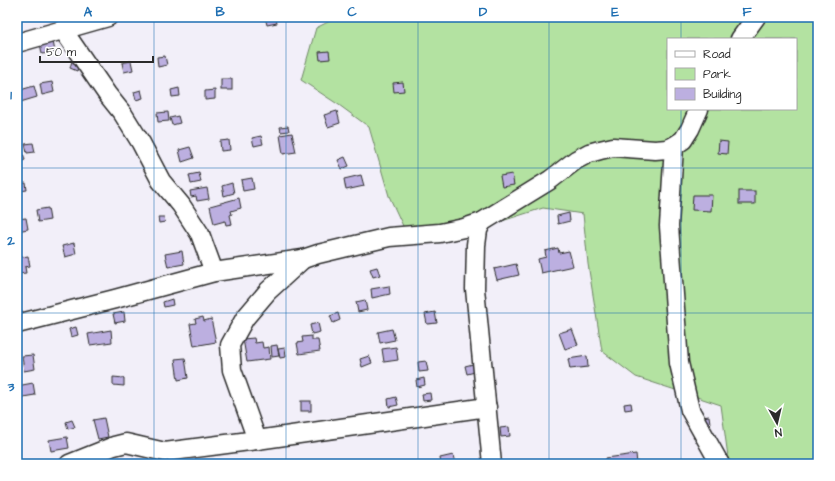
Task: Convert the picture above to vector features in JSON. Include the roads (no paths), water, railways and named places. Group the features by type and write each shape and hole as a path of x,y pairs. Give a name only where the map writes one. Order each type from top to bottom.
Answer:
{"street":[{"path":"17,43 108,17"},
{"path":"741,38 756,17"},
{"path":"63,30 107,94 123,114 141,143 161,181 181,205 200,234 214,272"},
{"path":"17,324 214,272 303,259 389,237 440,233 464,228 482,222 550,180 576,160 589,153 613,147 655,150 667,149 674,146 683,140 698,110"},
{"path":"674,146 669,226 679,363 690,410 720,464"},
{"path":"482,222 478,230 476,245 475,289 492,464"},
{"path":"257,440 232,370 230,345 245,318 268,291 303,259"},
{"path":"68,464 114,446 126,443 165,452 487,407"}]}
